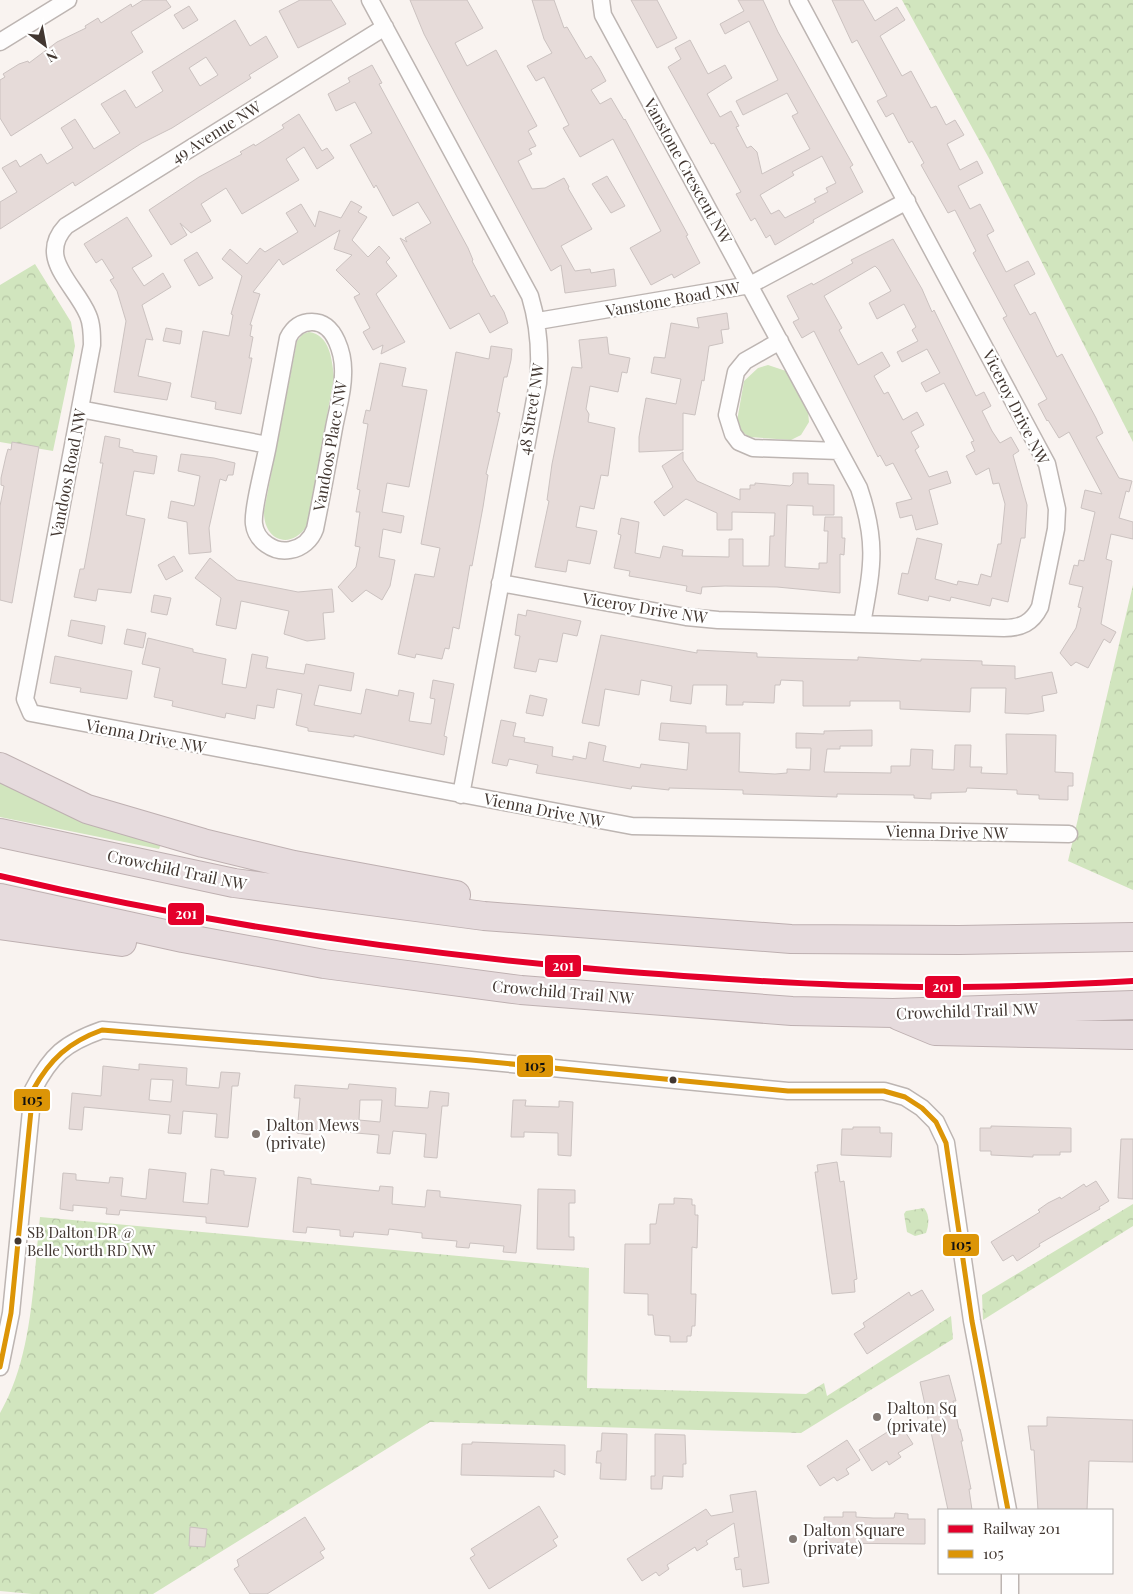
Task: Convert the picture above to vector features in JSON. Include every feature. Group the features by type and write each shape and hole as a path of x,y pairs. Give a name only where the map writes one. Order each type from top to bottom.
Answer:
{"highway":[{"path":"0,767 87,809 203,843 312,869 480,899 564,909 596,923"},
{"name":"Crowchild Trail NW","path":"0,833 234,883 484,916 791,938 958,940 1133,937"},
{"name":"Crowchild Trail NW","path":"0,898 183,938 324,964 521,990 792,1011 893,1013 1133,1005"},
{"path":"0,926 153,946 183,938"},
{"path":"893,1013 935,1031 1133,1035"}],"street":[{"path":"0,42 68,0"},
{"name":"48 Street NW","path":"370,0 530,296 538,321 540,360 538,383 460,794"},
{"name":"Vanstone Crescent NW","path":"601,0 603,15 859,488 872,540 872,566 862,624"},
{"name":"Viceroy Drive NW","path":"500,583 686,617 1004,628 1023,626 1040,607 1056,530 1056,510 1044,458 798,0"},
{"name":"49 Avenue NW","path":"55,244 59,234 66,226 385,27"},
{"name":"Vanstone Road NW","path":"538,321 750,285 907,201"},
{"name":"Vandoos Road NW","path":"28,710 26,699 92,345 92,326 84,306 56,262 55,244"},
{"name":"Vandoos Place NW","path":"302,324 321,324 332,331 341,354 342,384 315,529 308,541 295,549 280,550 266,544 260,538 254,524 268,445 288,338 296,327 302,324"},
{"path":"780,342 745,361 736,372 727,415 733,434 739,442 753,448 839,451"},
{"path":"80,409 268,445"},
{"name":"Vienna Drive NW","path":"28,710 36,715 632,826 1069,834"},
{"path":"0,1367 11,1313 33,1090 44,1069 57,1053 78,1038 102,1030 462,1059 788,1091 884,1091 905,1097 922,1108 936,1122 946,1143 972,1321 1008,1509"},
{"path":"1010,1574 1010,1594"}],"green space":[{"path":"902,0 1133,0 1133,442 991,162"},
{"path":"35,264 71,322 75,346 53,451 0,442 0,285"},
{"path":"309,332 316,334 326,343 331,356 334,377 307,526 300,534 286,540 279,539 268,529 264,511 297,341 303,334"},
{"path":"768,365 786,371 808,411 809,422 801,435 791,440 749,437 741,431 737,421 744,381 758,368"},
{"path":"1133,585 1133,890 1068,861"},
{"path":"0,778 161,844 159,849 0,817"},
{"path":"1133,1204 1133,1226 983,1320 982,1295"},
{"path":"924,1208 928,1220 926,1233 915,1236 907,1232 904,1214 906,1211"},
{"path":"40,1217 589,1268 587,1388 806,1394 824,1383 827,1396 951,1316 953,1339 801,1433 430,1422 153,1594 32,1594 0,1591 0,1413 11,1391 25,1343 30,1318"}],"building":[{"path":"143,0 166,0 171,7 131,32 143,52 11,136 0,118 0,80 5,77 3,74 19,64 28,61 29,63 57,42 86,28 85,26 98,18 101,23 131,4 132,7"},
{"path":"300,0 331,0 346,24 298,48 279,11"},
{"path":"410,0 467,0 483,28 455,43 467,66 496,50 537,126 528,131 536,146 529,149 532,154 518,161 532,189 545,188 564,178 592,229 561,246 575,271 590,269 591,273 614,269 616,286 565,293 561,265 551,271 424,34"},
{"path":"532,0 554,0 564,28 567,27 586,59 591,56 606,81 591,90 600,104 611,98 625,119 688,235 686,236 700,263 674,278 672,274 651,285 630,248 661,231 613,139 580,157 563,128 569,125 544,77 536,81 527,66 552,53 544,39"},
{"path":"631,0 657,0 677,38 657,48"},
{"path":"738,0 763,0 778,32 853,165 850,167 863,192 813,220 814,222 775,245 770,235 766,238 755,218 751,221 736,194 741,192 714,143 711,144 668,67 681,59 675,48 690,40 708,74 725,65 732,78 707,94 720,117 731,111 739,126 736,127 747,148 751,146 757,152 762,174 810,149 792,116 798,113 787,93 743,115 736,101 778,80 749,21 725,34 720,24 744,11","holes":["822,156 836,183 826,188 828,192 814,199 816,202 785,218 779,210 771,214 760,195 794,175 792,172"]},
{"path":"832,0 863,0 875,21 897,7 905,20 880,36 902,76 911,71 931,108 936,106 946,125 955,120 964,135 947,144 960,170 977,161 983,173 958,186 970,209 980,204 994,231 987,235 1006,272 1028,261 1035,274 1014,285 1030,315 1035,312 1057,357 1062,354 1103,433 1096,437 1119,478 1132,481 1129,492 1126,491 1119,518 1133,522 1133,539 1111,534 1106,559 1112,561 1101,624 1116,632 1110,643 1104,639 1088,668 1076,662 1071,666 1060,653 1076,628 1081,608 1078,607 1083,587 1069,584 1074,565 1078,566 1079,560 1084,561 1095,512 1081,508 1085,490 1102,494 1069,432 1059,438 1047,421 1038,404 1047,399 1003,318 1007,316 973,253 976,251 955,210 948,213 921,165 924,163 912,141 909,143 893,113 886,117 877,101 887,96 857,40 852,43"},
{"path":"189,6 198,20 183,29 174,15"},
{"path":"235,20 250,46 266,36 278,57 249,75 251,78 172,128 142,143 75,186 73,182 0,229 0,202 17,192 2,168 16,160 20,167 41,154 47,164 73,148 61,128 75,119 94,149 120,133 101,104 125,90 136,108 163,91 152,72","holes":["206,57 218,75 200,86 189,68"]},
{"path":"372,65 382,83 379,84 468,248 472,261 491,297 494,295 504,312 508,323 490,333 479,313 450,329 400,238 407,242 405,238 431,223 418,202 393,216 376,185 374,188 350,145 372,133 355,102 336,111 328,94 350,82 348,78"},
{"path":"299,114 322,151 327,148 334,158 317,169 304,147 286,159 299,180 242,214 226,188 201,204 211,221 191,233 180,223 187,235 171,245 149,210 199,177 242,154 240,152 254,144 255,146 284,128 282,125"},
{"path":"607,176 625,206 611,213 592,184"},
{"path":"351,201 362,207 358,212 367,217 352,240 368,257 379,246 390,258 386,262 397,276 376,294 405,342 381,354 383,345 373,350 363,332 370,328 354,297 360,294 336,270 352,255 334,249 340,230 283,265 279,259 253,292 260,294 250,325 252,325 250,336 253,337 249,358 252,358 241,414 215,409 216,402 191,397 203,331 229,336 233,315 231,314 242,276 222,259 230,249 247,264 260,248 265,252 298,232 286,213 301,204 315,227 319,211 341,218"},
{"path":"127,217 152,256 132,268 144,286 163,273 171,287 142,305 153,340 146,339 138,376 171,383 167,400 114,392 126,321 117,291 110,280 114,278 102,259 96,263 84,244"},
{"path":"893,239 922,289 932,312 934,310 976,396 984,392 991,406 982,411 992,431 1000,443 1011,437 1019,451 1013,455 1027,505 1025,538 1021,538 1008,602 992,598 990,606 951,597 950,601 929,596 928,601 898,594 902,573 908,574 917,538 942,544 935,579 957,585 958,581 978,585 981,574 991,577 998,544 1001,544 1005,504 999,483 993,484 989,468 976,475 966,456 975,451 971,442 974,441 944,383 926,392 921,383 940,373 927,349 902,362 897,352 918,341 912,330 916,327 904,304 877,319 869,303 891,291 879,270 875,266 824,296 842,328 839,330 858,365 882,352 890,366 874,376 884,394 888,392 903,420 917,412 924,425 911,432 919,447 915,450 929,477 947,471 951,483 929,490 938,524 916,530 912,515 900,518 896,503 912,499 893,463 886,466 880,455 878,457 814,331 802,338 793,322 799,319 787,296 812,283 813,285 853,263 851,260"},
{"path":"197,252 213,278 199,286 184,260"},
{"path":"727,313 729,329 721,330 723,343 709,346 704,381 702,380 695,415 683,413 683,450 639,452 639,437 646,398 676,404 681,379 651,373 654,357 665,358 671,323 699,328 697,318"},
{"path":"166,328 182,331 180,344 163,341"},
{"path":"607,337 609,354 630,358 627,373 622,372 618,392 590,386 586,409 589,414 588,422 615,428 608,476 601,475 594,509 580,506 576,527 597,531 590,564 568,560 566,572 535,567 549,501 547,500 552,464 572,367 582,368 579,340"},
{"path":"491,346 512,349 511,360 507,377 504,377 497,412 500,413 486,474 488,475 483,507 472,566 470,565 459,629 453,627 449,649 445,648 442,659 416,654 415,658 398,654 415,574 434,577 440,548 421,544 456,352 489,359"},
{"path":"380,363 406,368 402,386 427,390 409,487 387,483 382,512 404,516 401,533 383,529 379,557 395,560 390,586 382,600 366,590 352,602 338,587 356,567 360,547 355,546 360,512 356,512 360,490 357,489 368,424 363,423 366,410 370,411"},
{"path":"105,436 120,439 119,447 133,450 133,452 157,456 154,474 134,471 126,515 145,519 131,593 98,589 96,601 74,597 80,569 84,569 103,463 100,463"},
{"path":"12,442 39,447 12,603 0,600 0,506 4,486 1,485 1,478 8,449 11,450"},
{"path":"683,452 683,460 697,481 740,500 740,489 750,489 750,485 755,485 755,483 790,486 793,483 793,473 808,473 808,484 834,485 834,515 813,515 813,506 787,505 785,567 819,569 819,563 827,563 828,531 824,531 825,517 842,517 842,538 845,538 844,555 840,554 840,593 777,587 725,586 702,587 701,594 686,591 687,586 629,576 630,571 614,568 621,535 618,534 621,518 639,522 635,553 660,558 663,546 683,550 682,556 729,557 729,539 743,539 743,566 769,566 770,536 774,536 775,513 732,512 732,530 717,530 717,513 686,499 664,516 654,502 673,487 662,466"},
{"path":"181,454 235,463 233,475 228,475 226,481 220,479 209,528 211,552 189,554 187,522 168,518 171,501 194,506 195,503 200,476 178,471"},
{"path":"174,556 183,571 166,580 158,565"},
{"path":"210,558 237,580 298,592 332,589 334,612 323,613 325,639 307,641 284,634 289,611 241,601 236,629 216,625 221,598 195,578"},
{"path":"154,595 171,598 167,615 151,612"},
{"path":"527,610 581,621 577,636 563,633 557,662 539,659 536,672 514,668 520,636 515,635 518,614 526,616"},
{"path":"71,620 105,626 102,644 68,636"},
{"path":"127,629 146,633 143,648 124,644"},
{"path":"601,635 697,653 697,650 757,653 757,657 858,660 858,657 921,661 921,659 982,661 982,665 1015,666 1015,679 1052,672 1057,693 1042,696 1044,711 1028,714 1005,713 1006,688 971,688 970,712 900,709 900,701 850,701 850,706 803,706 803,681 781,680 780,685 775,685 774,703 743,702 743,705 726,705 727,685 693,685 691,704 670,701 672,686 641,680 639,695 605,689 599,726 582,723"},
{"path":"148,638 193,649 193,652 226,659 222,684 246,688 252,654 268,657 266,668 304,674 306,664 354,673 351,691 319,685 314,705 361,714 366,689 398,696 399,690 414,693 409,721 431,724 435,699 430,698 433,680 454,684 444,736 447,737 444,755 354,735 354,737 308,731 308,728 296,725 302,694 277,689 274,708 257,705 255,719 226,713 225,718 172,706 173,701 154,697 160,668 142,664"},
{"path":"55,656 132,671 127,699 80,692 81,688 50,683"},
{"path":"530,695 547,699 543,716 526,713"},
{"path":"501,720 516,723 513,736 525,738 524,742 553,747 552,756 573,760 573,756 586,759 589,742 606,746 603,761 640,768 641,764 687,770 689,743 659,740 661,723 706,726 706,733 740,733 739,772 775,774 787,773 787,769 810,770 811,748 796,748 796,733 824,734 824,731 872,730 872,746 840,746 840,749 827,749 824,772 891,773 891,766 910,766 911,749 933,750 932,769 954,770 955,745 971,745 970,767 982,767 981,773 1007,774 1006,734 1056,735 1055,772 1073,773 1073,786 1068,786 1068,800 1039,799 1039,795 1017,794 1017,790 967,788 966,792 931,793 931,799 914,798 914,795 837,794 837,797 743,794 743,790 669,788 669,790 632,786 631,789 536,773 538,765 509,759 507,766 492,763"},
{"path":"139,1064 187,1068 186,1085 219,1088 221,1072 240,1073 238,1086 232,1086 228,1138 215,1137 217,1114 183,1111 181,1134 168,1133 170,1115 84,1107 82,1130 69,1129 72,1093 101,1096 103,1066 139,1070","holes":["151,1079 173,1080 171,1102 149,1100"]},
{"path":"349,1084 396,1088 395,1106 428,1108 430,1091 449,1093 448,1106 442,1106 437,1158 424,1157 426,1134 393,1131 390,1154 377,1153 379,1135 311,1129 310,1135 297,1133 300,1098 294,1098 295,1085 348,1089","holes":["360,1100 382,1100 380,1122 359,1120"]},
{"path":"513,1100 526,1100 525,1106 559,1107 559,1101 573,1102 571,1156 558,1155 558,1133 524,1132 524,1137 511,1137"},
{"path":"991,1126 1071,1128 1071,1152 1060,1152 1060,1155 1033,1155 1033,1157 991,1155 991,1151 980,1151 980,1128 991,1128"},
{"path":"853,1127 880,1127 880,1133 892,1133 891,1157 841,1155 842,1129 853,1129"},
{"path":"1121,1139 1133,1139 1133,1199 1118,1198"},
{"path":"837,1162 840,1182 844,1181 857,1279 854,1280 855,1292 832,1294 815,1172 818,1172 817,1165"},
{"path":"149,1169 186,1173 183,1202 208,1204 211,1169 224,1171 224,1175 256,1178 248,1227 206,1223 206,1217 120,1210 119,1215 106,1214 107,1208 73,1205 73,1211 60,1209 63,1173 76,1174 76,1180 109,1183 110,1177 123,1178 121,1196 146,1199"},
{"path":"298,1177 311,1179 311,1184 379,1191 380,1186 393,1187 392,1204 425,1207 427,1190 440,1191 440,1197 521,1205 516,1253 503,1252 504,1246 470,1243 469,1248 456,1247 457,1241 422,1238 422,1233 389,1229 388,1235 354,1232 353,1237 340,1236 340,1230 307,1227 306,1233 293,1232"},
{"path":"1096,1181 1109,1201 1099,1207 1100,1209 1039,1244 1040,1246 1017,1261 1013,1255 1003,1261 991,1242 1040,1212 1038,1210 1048,1203 1060,1197 1061,1199 1084,1184 1086,1187"},
{"path":"538,1189 575,1190 575,1203 569,1203 569,1237 574,1237 574,1250 537,1249"},
{"path":"674,1198 692,1199 692,1205 695,1205 695,1215 698,1215 697,1248 692,1247 691,1294 696,1294 695,1326 692,1326 691,1336 687,1336 687,1342 670,1342 670,1336 655,1335 653,1315 648,1315 648,1294 624,1293 625,1244 650,1244 650,1224 656,1224 659,1204 674,1204"},
{"path":"922,1290 934,1310 867,1354 854,1334 865,1327 863,1323 909,1292 911,1296"},
{"path":"949,1375 963,1441 961,1441 971,1489 969,1489 972,1509 948,1509 920,1382"},
{"path":"1047,1417 1133,1420 1133,1462 1089,1461 1087,1509 1038,1509 1034,1450 1031,1450 1028,1426 1047,1426"},
{"path":"900,1424 913,1444 898,1453 901,1457 889,1465 887,1461 872,1471 859,1450"},
{"path":"602,1433 627,1434 626,1480 600,1479 601,1463 596,1463 597,1451 601,1451"},
{"path":"655,1434 685,1435 686,1464 683,1464 683,1477 663,1476 662,1489 651,1489 651,1476 655,1476"},
{"path":"847,1440 860,1460 846,1469 849,1474 837,1481 834,1477 820,1486 807,1466"},
{"path":"472,1442 565,1445 565,1475 554,1470 554,1477 461,1475 462,1444 472,1444"},
{"path":"756,1491 769,1583 743,1587 741,1569 736,1570 734,1558 739,1557 734,1523 706,1541 708,1544 697,1551 695,1547 667,1565 669,1569 659,1576 656,1572 642,1581 627,1559 706,1509 711,1516 733,1512 730,1495"},
{"path":"539,1506 558,1537 553,1540 557,1546 489,1589 470,1558 475,1555 471,1549"},
{"path":"843,1512 856,1512 856,1517 894,1518 895,1513 908,1514 908,1519 925,1519 925,1544 824,1543 824,1517 843,1517"},
{"path":"305,1517 325,1549 320,1552 324,1558 267,1594 250,1594 234,1569 239,1566 237,1560"},
{"path":"190,1527 207,1529 205,1547 189,1546"}],"rail line":[{"name":"201","path":"0,876 147,907 296,933 370,944 595,969 758,981 880,986 1001,987 1133,981"}],"transit line":[{"name":"105","path":"0,1367 11,1313 33,1090 46,1069 70,1046 102,1030 471,1060 788,1091 884,1091 905,1097 922,1108 936,1122 946,1143 972,1321 1008,1509"}],"place":[{"name":"Dalton Mews (private)","path":"256,1134"},
{"name":"SB Dalton DR @ Belle North RD NW","path":"18,1241"},
{"name":"Dalton Sq (private)","path":"877,1417"},
{"name":"Dalton Square (private)","path":"793,1539"}]}
